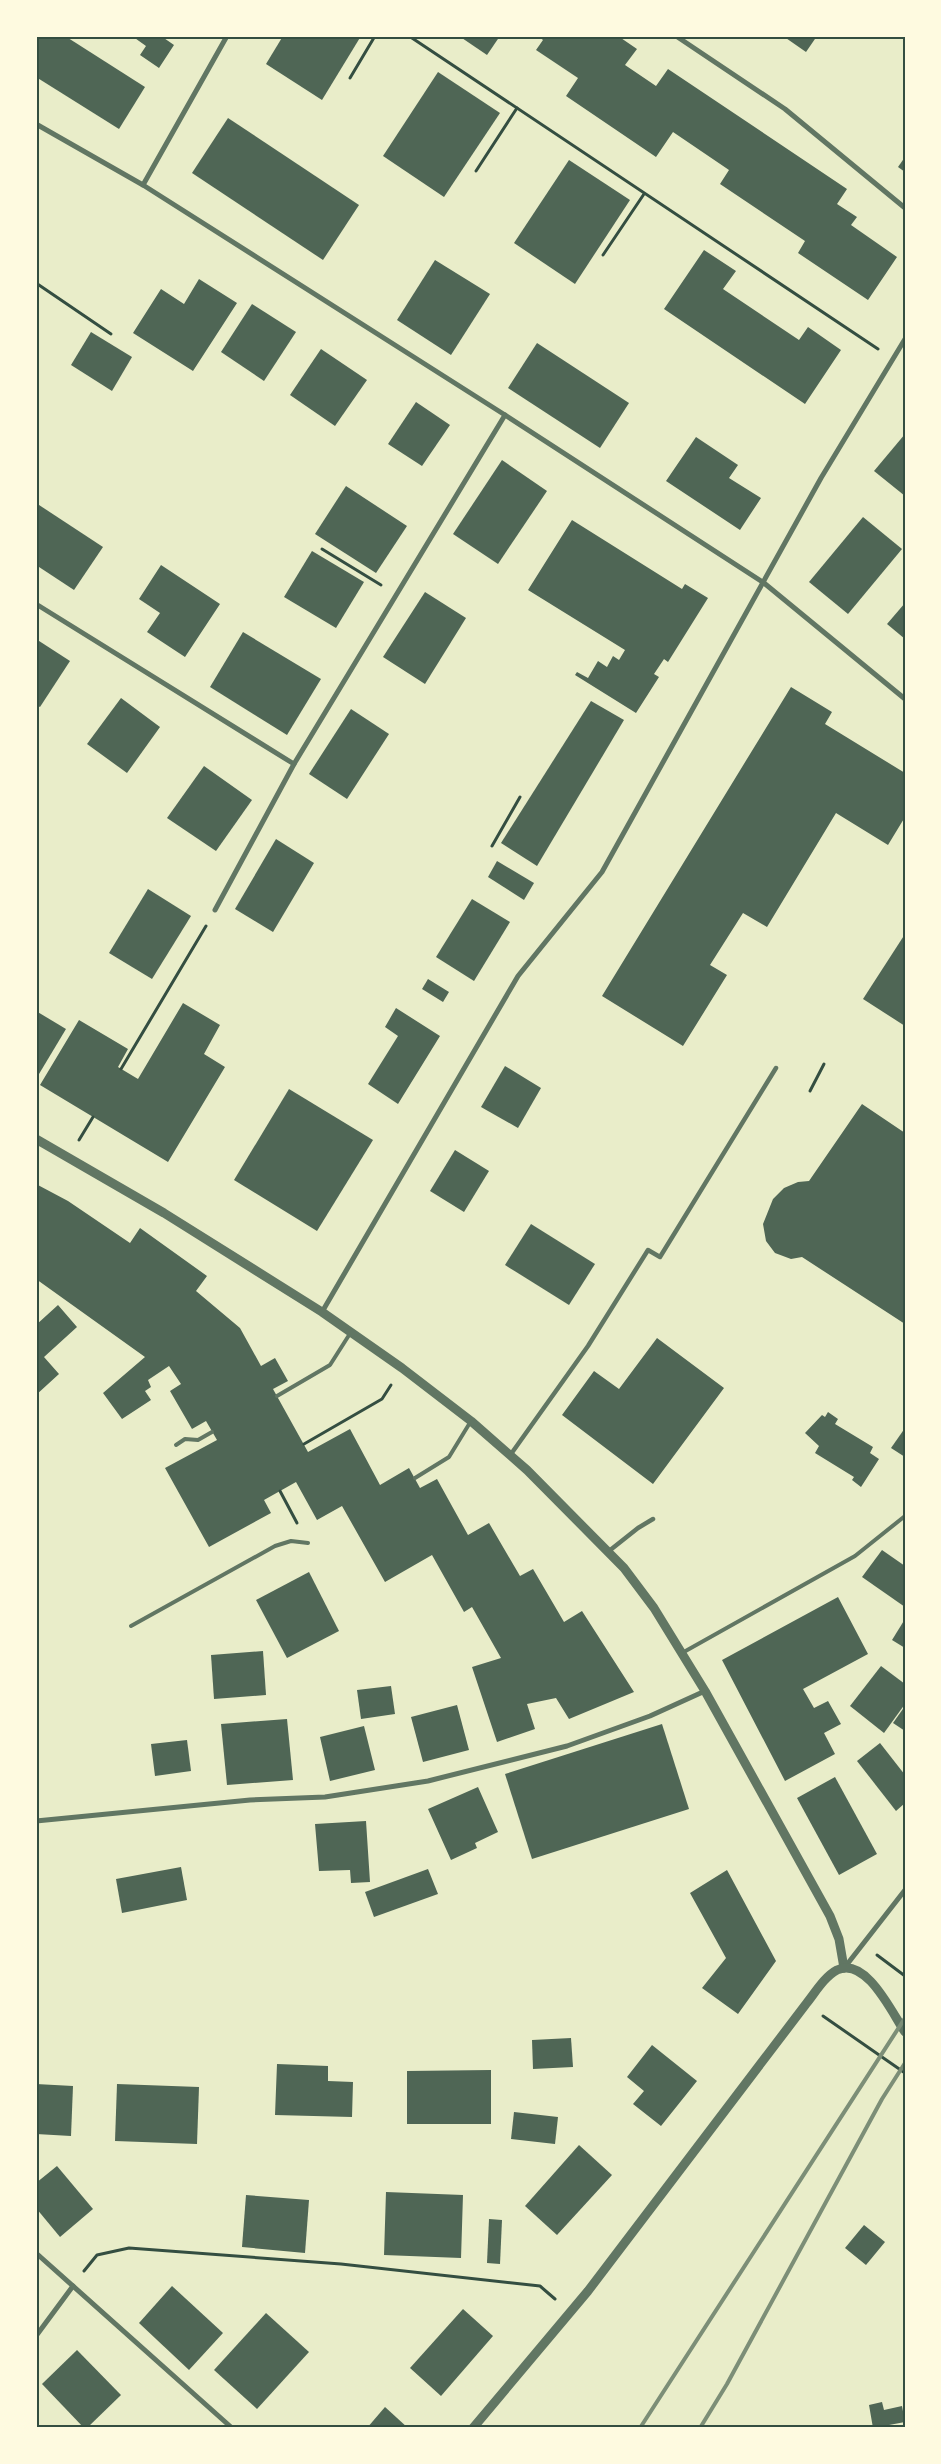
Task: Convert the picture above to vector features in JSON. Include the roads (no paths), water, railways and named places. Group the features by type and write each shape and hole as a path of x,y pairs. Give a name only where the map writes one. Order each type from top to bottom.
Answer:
{"street":[{"path":"143,186 227,36"},
{"path":"676,36 785,109 905,208"},
{"path":"36,124 143,186 505,415 764,583 905,699"},
{"path":"322,1312 518,976 602,872 821,478 905,339"},
{"path":"215,910 294,764 505,415"},
{"path":"36,604 294,764"},
{"path":"511,1454 588,1346 648,1250 660,1257 776,1068"},
{"path":"36,1139 69,1157 322,1312 402,1368 511,1454 609,1551 634,1581 705,1691 830,1916 839,1938 844,1968"},
{"path":"609,1551 638,1528 653,1519"},
{"path":"36,1821 250,1800 325,1796 428,1781 567,1746 650,1716 705,1691"},
{"path":"844,1968 905,1890"},
{"path":"473,2428 571,2312 806,2004 835,1971 844,1968 856,1969 871,1981 905,2032"},
{"path":"36,2253 232,2428"},
{"path":"36,2336 73,2286"}],"lane":[{"path":"277,1396 330,1365 350,1332"},
{"path":"415,1478 450,1457 471,1421"},
{"path":"176,1445 185,1439 198,1440 212,1432"},
{"path":"682,1653 855,1556 905,1516"},
{"path":"131,1626 275,1546 291,1541 308,1543"}],"railway":[{"path":"640,2428 905,2018"},
{"path":"700,2428 727,2384 882,2099 905,2063"}]}
